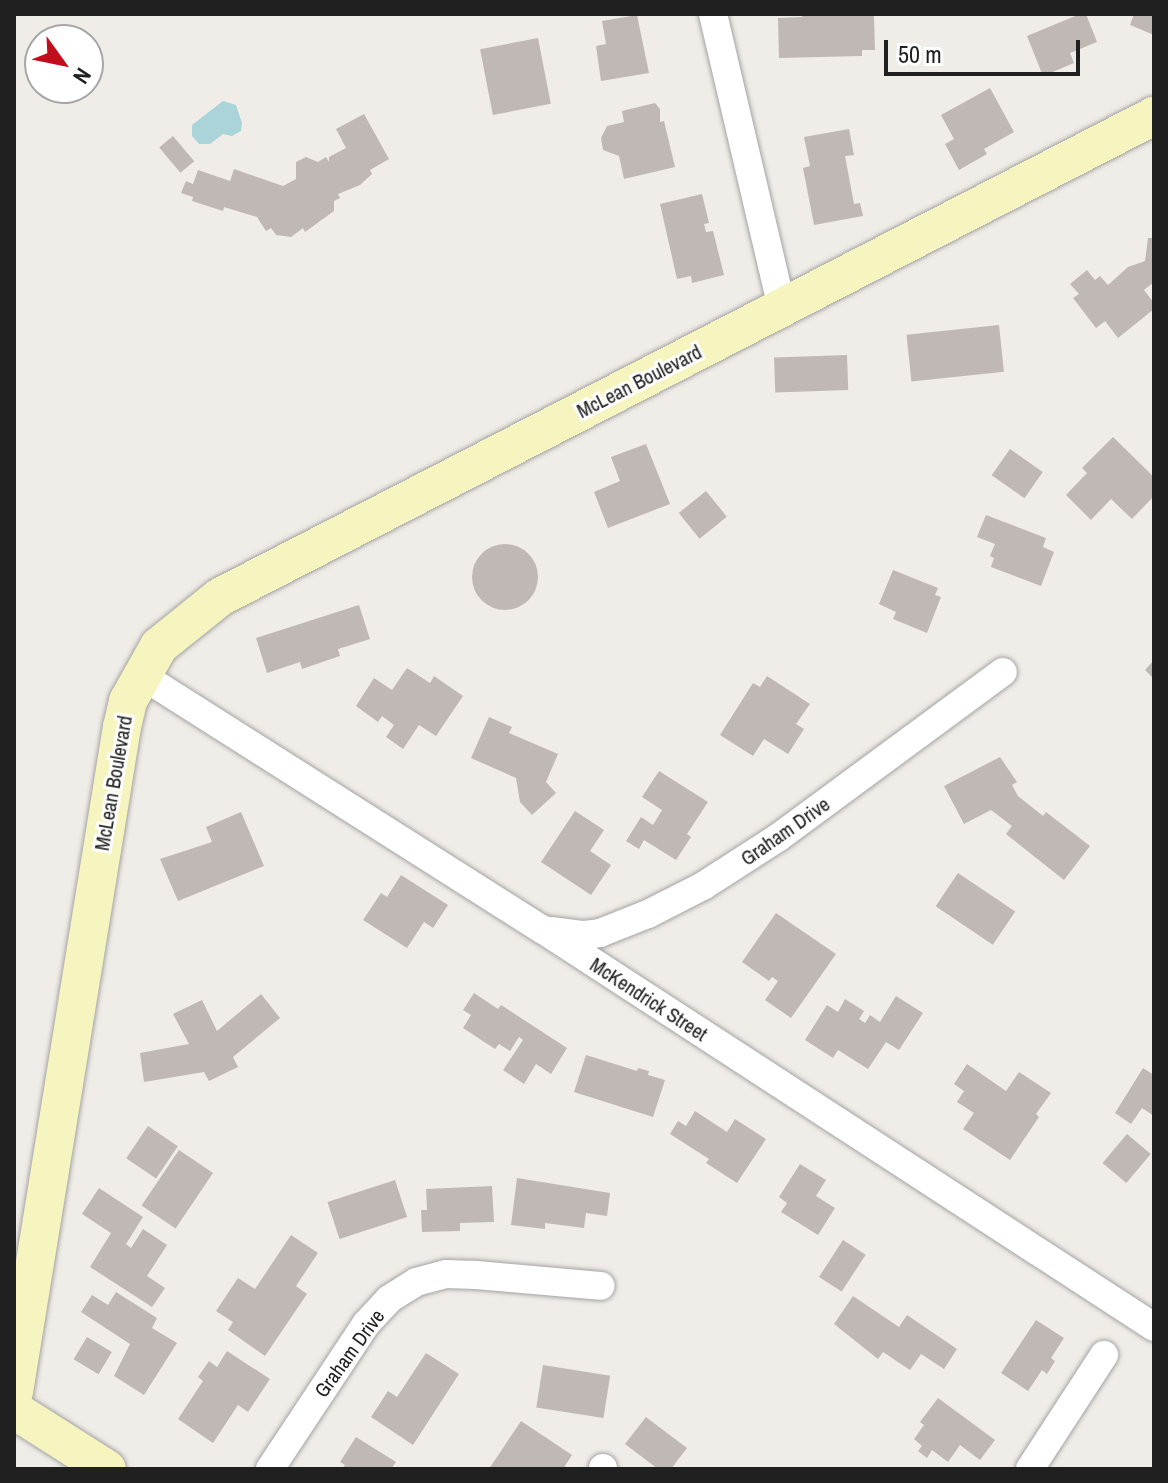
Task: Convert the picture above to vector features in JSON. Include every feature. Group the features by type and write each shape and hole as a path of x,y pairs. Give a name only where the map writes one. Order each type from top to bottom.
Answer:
{"street":[{"path":"713,14 782,308"},
{"name":"McLean Boulevard","path":"14,1392 110,791 128,701 159,646 220,597 1154,116"},
{"name":"Graham Drive","path":"542,929 584,935 600,933 622,926 703,886 779,837 1003,672"},
{"name":"McKendrick Street","path":"141,675 542,929 1154,1327"},
{"name":"Graham Drive","path":"270,1469 366,1324 389,1299 416,1282 446,1274 601,1286"},
{"path":"1030,1469 1104,1355"},
{"path":"14,1410 107,1469"}],"water":[{"path":"223,101 236,105 242,123 241,131 232,136 223,134 210,144 199,144 192,136 192,125"}],"building":[{"path":"802,14 874,16 875,50 862,50 862,56 779,58 778,18 802,17"},
{"path":"1086,14 1097,42 1070,53 1074,63 1043,76 1027,36"},
{"path":"1134,14 1154,14 1154,35 1130,25"},
{"path":"637,15 649,73 601,81 596,46 606,44 602,21"},
{"path":"538,38 551,104 493,115 480,49"},
{"path":"990,88 1014,132 984,149 987,154 959,170 945,144 954,139 941,115"},
{"path":"655,103 660,109 660,122 664,121 675,167 624,179 619,156 603,150 601,138 607,126 624,122 622,111"},
{"path":"364,114 389,159 370,170 372,174 360,185 338,194 340,198 334,201 334,211 305,232 303,228 291,237 276,235 271,228 266,231 257,217 224,207 223,211 192,201 193,197 181,193 186,181 193,184 198,170 230,181 234,169 283,186 296,179 296,162 306,157 318,162 326,157 329,162 329,157 346,148 336,129"},
{"path":"849,129 854,155 845,156 854,204 860,203 863,216 814,225 803,168 810,166 804,137"},
{"path":"173,136 194,161 180,173 159,148"},
{"path":"702,194 709,223 704,224 706,232 713,231 724,275 692,283 691,276 677,279 660,204"},
{"path":"1148,238 1154,238 1154,282 1144,290 1154,303 1154,309 1118,338 1105,321 1096,328 1073,298 1079,294 1070,284 1087,270 1095,280 1100,276 1108,285 1128,267 1145,261"},
{"path":"999,325 1004,372 911,381 907,335"},
{"path":"847,355 848,390 775,393 774,358"},
{"path":"1113,437 1154,477 1154,496 1132,519 1111,499 1091,520 1066,495 1087,473 1082,468"},
{"path":"646,444 670,504 608,528 594,492 620,481 611,457"},
{"path":"1010,449 1043,472 1024,498 992,475"},
{"path":"706,491 727,517 700,539 679,513"},
{"path":"986,515 1046,538 1043,547 1054,552 1041,586 991,567 994,558 990,556 995,544 977,537"},
{"path":"505,544 518,547 528,554 535,564 538,577 535,590 528,600 518,607 505,610 492,607 482,600 475,590 472,577 475,564 482,554 492,547"},
{"path":"893,570 938,588 935,595 941,597 927,633 893,619 896,612 879,604"},
{"path":"359,605 370,639 338,649 340,656 302,669 300,662 267,673 256,638"},
{"path":"1154,660 1154,679 1145,670"},
{"path":"407,668 430,683 434,676 463,696 436,736 419,725 403,749 386,737 394,725 382,716 378,722 356,706 374,678 392,690"},
{"path":"767,676 810,704 796,724 804,729 788,754 764,739 753,756 720,735 753,683 760,687"},
{"path":"489,717 512,727 509,733 558,754 546,782 556,793 532,815 520,802 516,778 471,758"},
{"path":"1000,757 1017,782 1012,785 1018,796 1043,816 1046,812 1090,846 1064,880 1006,834 1012,826 991,810 964,824 944,786"},
{"path":"659,771 708,802 687,834 691,837 676,860 644,840 639,849 626,841 641,817 653,825 662,810 642,797"},
{"path":"575,811 604,830 590,851 611,865 591,895 541,862"},
{"path":"241,812 264,866 178,901 160,859 212,842 206,827"},
{"path":"958,873 1015,912 993,945 936,906"},
{"path":"401,875 448,905 433,928 424,922 407,948 363,920 381,893 387,897"},
{"path":"776,913 836,954 791,1018 765,1000 778,981 772,977 769,981 742,962"},
{"path":"474,993 498,1009 501,1005 567,1048 551,1074 536,1064 524,1084 503,1070 523,1040 519,1037 510,1051 499,1044 495,1049 463,1028 471,1015 463,1010"},
{"path":"261,994 280,1018 233,1057 238,1067 209,1081 204,1072 144,1082 140,1053 189,1044 173,1014 202,1000 217,1031"},
{"path":"896,996 923,1013 899,1050 886,1042 868,1069 838,1050 833,1058 805,1040 827,1005 838,1012 845,999 864,1011 859,1019 865,1023 870,1015 880,1022"},
{"path":"586,1055 637,1071 638,1068 649,1071 648,1075 665,1080 653,1117 574,1092"},
{"path":"967,1064 1006,1091 1019,1072 1051,1093 1010,1160 963,1129 974,1113 957,1102 964,1091 954,1084"},
{"path":"1143,1068 1154,1075 1154,1116 1142,1108 1131,1124 1115,1113"},
{"path":"695,1111 727,1132 735,1119 766,1139 737,1183 706,1163 709,1159 670,1134 678,1121 686,1126"},
{"path":"148,1126 178,1146 156,1178 126,1158"},
{"path":"1127,1134 1151,1154 1126,1183 1103,1163"},
{"path":"179,1150 213,1173 176,1228 142,1206"},
{"path":"800,1164 826,1180 816,1196 835,1208 818,1235 781,1212 787,1203 779,1197"},
{"path":"517,1178 610,1193 607,1216 586,1213 584,1228 545,1223 545,1229 511,1225"},
{"path":"395,1180 407,1217 340,1239 327,1202"},
{"path":"492,1186 494,1222 460,1223 460,1231 422,1232 421,1210 427,1210 426,1189"},
{"path":"99,1188 143,1217 126,1244 131,1248 143,1229 167,1245 147,1276 165,1288 152,1307 90,1267 111,1233 82,1214"},
{"path":"291,1235 318,1253 296,1286 307,1294 265,1356 228,1330 233,1322 216,1311 238,1278 255,1289"},
{"path":"843,1240 866,1255 842,1292 819,1277"},
{"path":"116,1292 157,1318 152,1328 177,1343 144,1395 114,1376 130,1344 81,1312 92,1295 108,1305"},
{"path":"853,1296 899,1327 907,1315 957,1349 944,1369 921,1354 910,1370 883,1352 878,1359 834,1324"},
{"path":"1036,1320 1064,1338 1051,1358 1055,1361 1047,1374 1042,1370 1028,1391 1001,1373"},
{"path":"87,1337 112,1352 98,1374 74,1359"},
{"path":"227,1351 270,1379 248,1412 238,1405 213,1443 178,1419 203,1381 198,1377 209,1361 217,1367"},
{"path":"426,1353 459,1374 413,1445 371,1417 388,1391 397,1397"},
{"path":"543,1365 610,1376 603,1418 536,1407"},
{"path":"938,1398 995,1440 980,1460 960,1445 948,1462 932,1450 927,1458 918,1451 922,1446 914,1439 924,1425 920,1422"},
{"path":"646,1417 687,1448 671,1469 658,1469 625,1444"},
{"path":"521,1421 572,1455 563,1469 489,1469"},
{"path":"356,1437 396,1462 391,1469 342,1469 345,1465 340,1462"}]}
